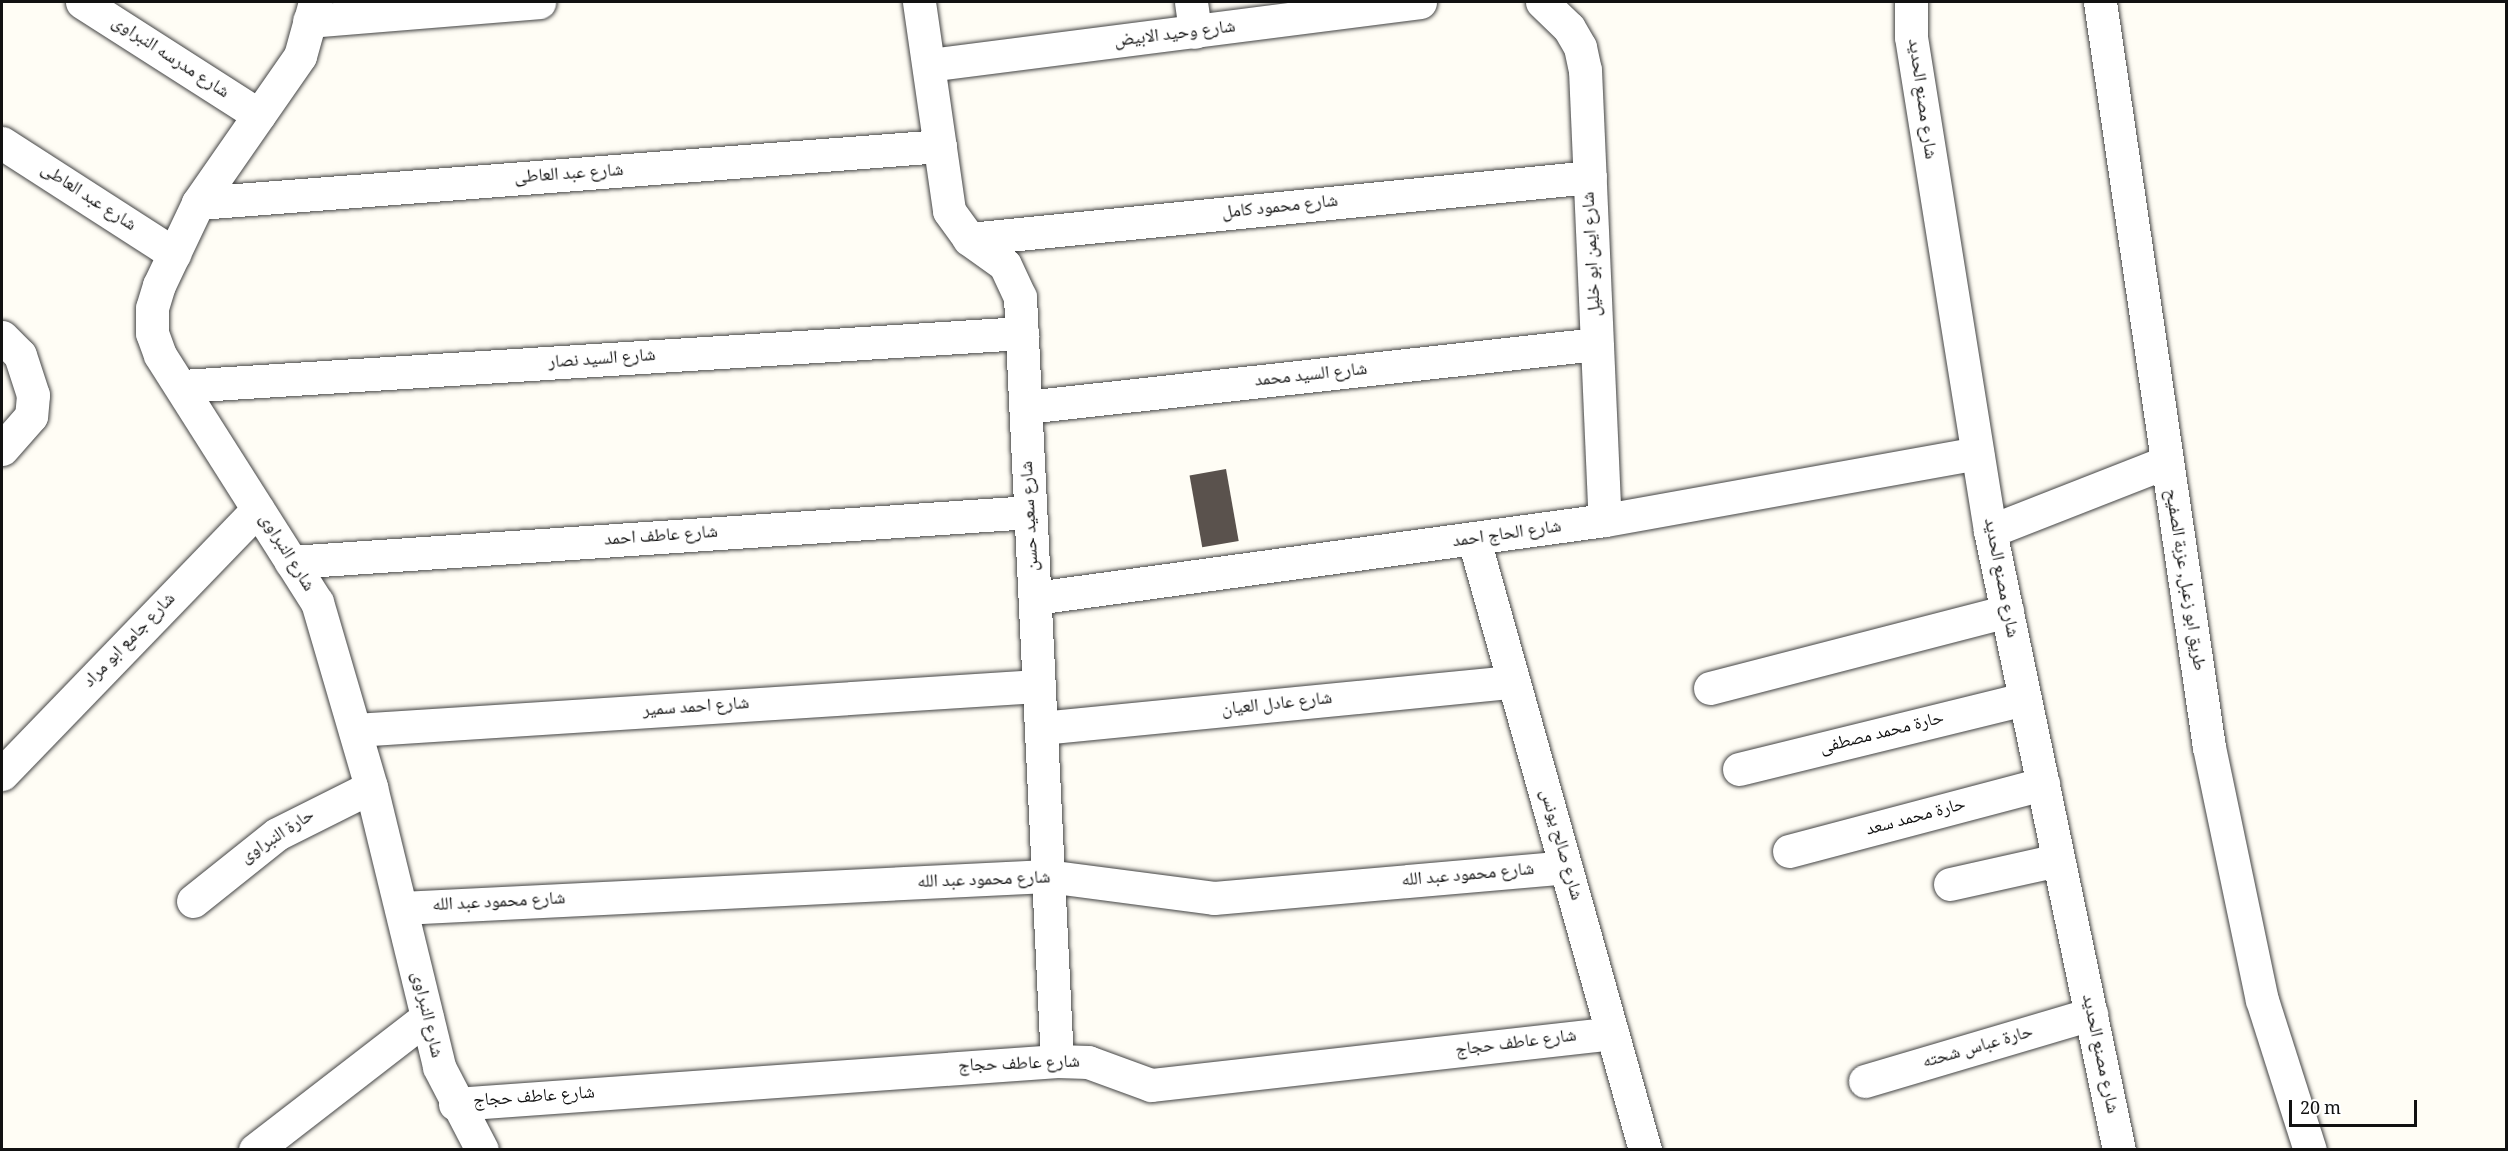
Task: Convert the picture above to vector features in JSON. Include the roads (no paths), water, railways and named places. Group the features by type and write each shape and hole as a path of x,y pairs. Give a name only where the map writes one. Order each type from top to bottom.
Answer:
{"street":[{"name":"شارع مدرسه النبراوى","path":"82,2 259,115"},
{"path":"312,11 539,2"},
{"name":"شارع سعيد حسن","path":"919,2 949,211 969,239 1005,265 1020,297 1057,1061"},
{"name":"شارع وحيد الابيض","path":"929,65 1193,17 1420,2"},
{"name":"شارع ايمن ابو خليل","path":"1542,2 1580,47 1590,177 1605,520"},
{"name":"شارع مصنع الحديد","path":"1911,2 1911,38 1990,531 2119,1149"},
{"name":"طريق ابو زعبل, عزبة الصفيح","path":"2100,2 2209,747 2255,966 2310,1149"},
{"name":"شارع النبراوى","path":"312,11 300,56 198,203 152,308 152,333 160,355 182,386 317,602 371,787 439,1067 455,1104 482,1149"},
{"name":"شارع عبد العاطى","path":"2,143 174,254"},
{"name":"شارع عبد العاطى","path":"198,203 940,146"},
{"name":"شارع محمود كامل","path":"969,239 1590,177"},
{"name":"شارع السيد نصار","path":"182,386 1022,333"},
{"path":"2,337 20,355 33,395 31,416 2,449"},
{"name":"شارع السيد محمد","path":"1026,407 1597,344"},
{"name":"شارع الحاج احمد","path":"1035,598 1474,540 1605,520 1977,453"},
{"path":"1990,531 2166,462"},
{"name":"شارع جامع ابو مراد","path":"2,774 258,509"},
{"name":"شارع عاطف احمد","path":"291,562 1030,512"},
{"name":"شارع صالح يونس","path":"1474,540 1645,1149"},
{"path":"1710,688 2007,611"},
{"name":"شارع عادل العيان","path":"1041,728 1514,682"},
{"name":"شارع احمد سمير","path":"355,730 1038,686"},
{"name":"حارة محمد مصطفى","path":"1739,769 2025,699"},
{"name":"حارة محمد سعد","path":"1790,851 2043,784"},
{"name":"حارة النبراوى","path":"193,901 277,834 371,787"},
{"path":"1950,884 2058,860"},
{"name":"شارع محمود عبد الله","path":"401,908 1047,876 1214,898 1566,867"},
{"name":"حارة عباس شحته","path":"1866,1081 2091,1014"},
{"path":"255,1149 427,1017"},
{"name":"شارع عاطف حجاج","path":"455,1104 1057,1061 1088,1062 1151,1085 1612,1033"}]}
